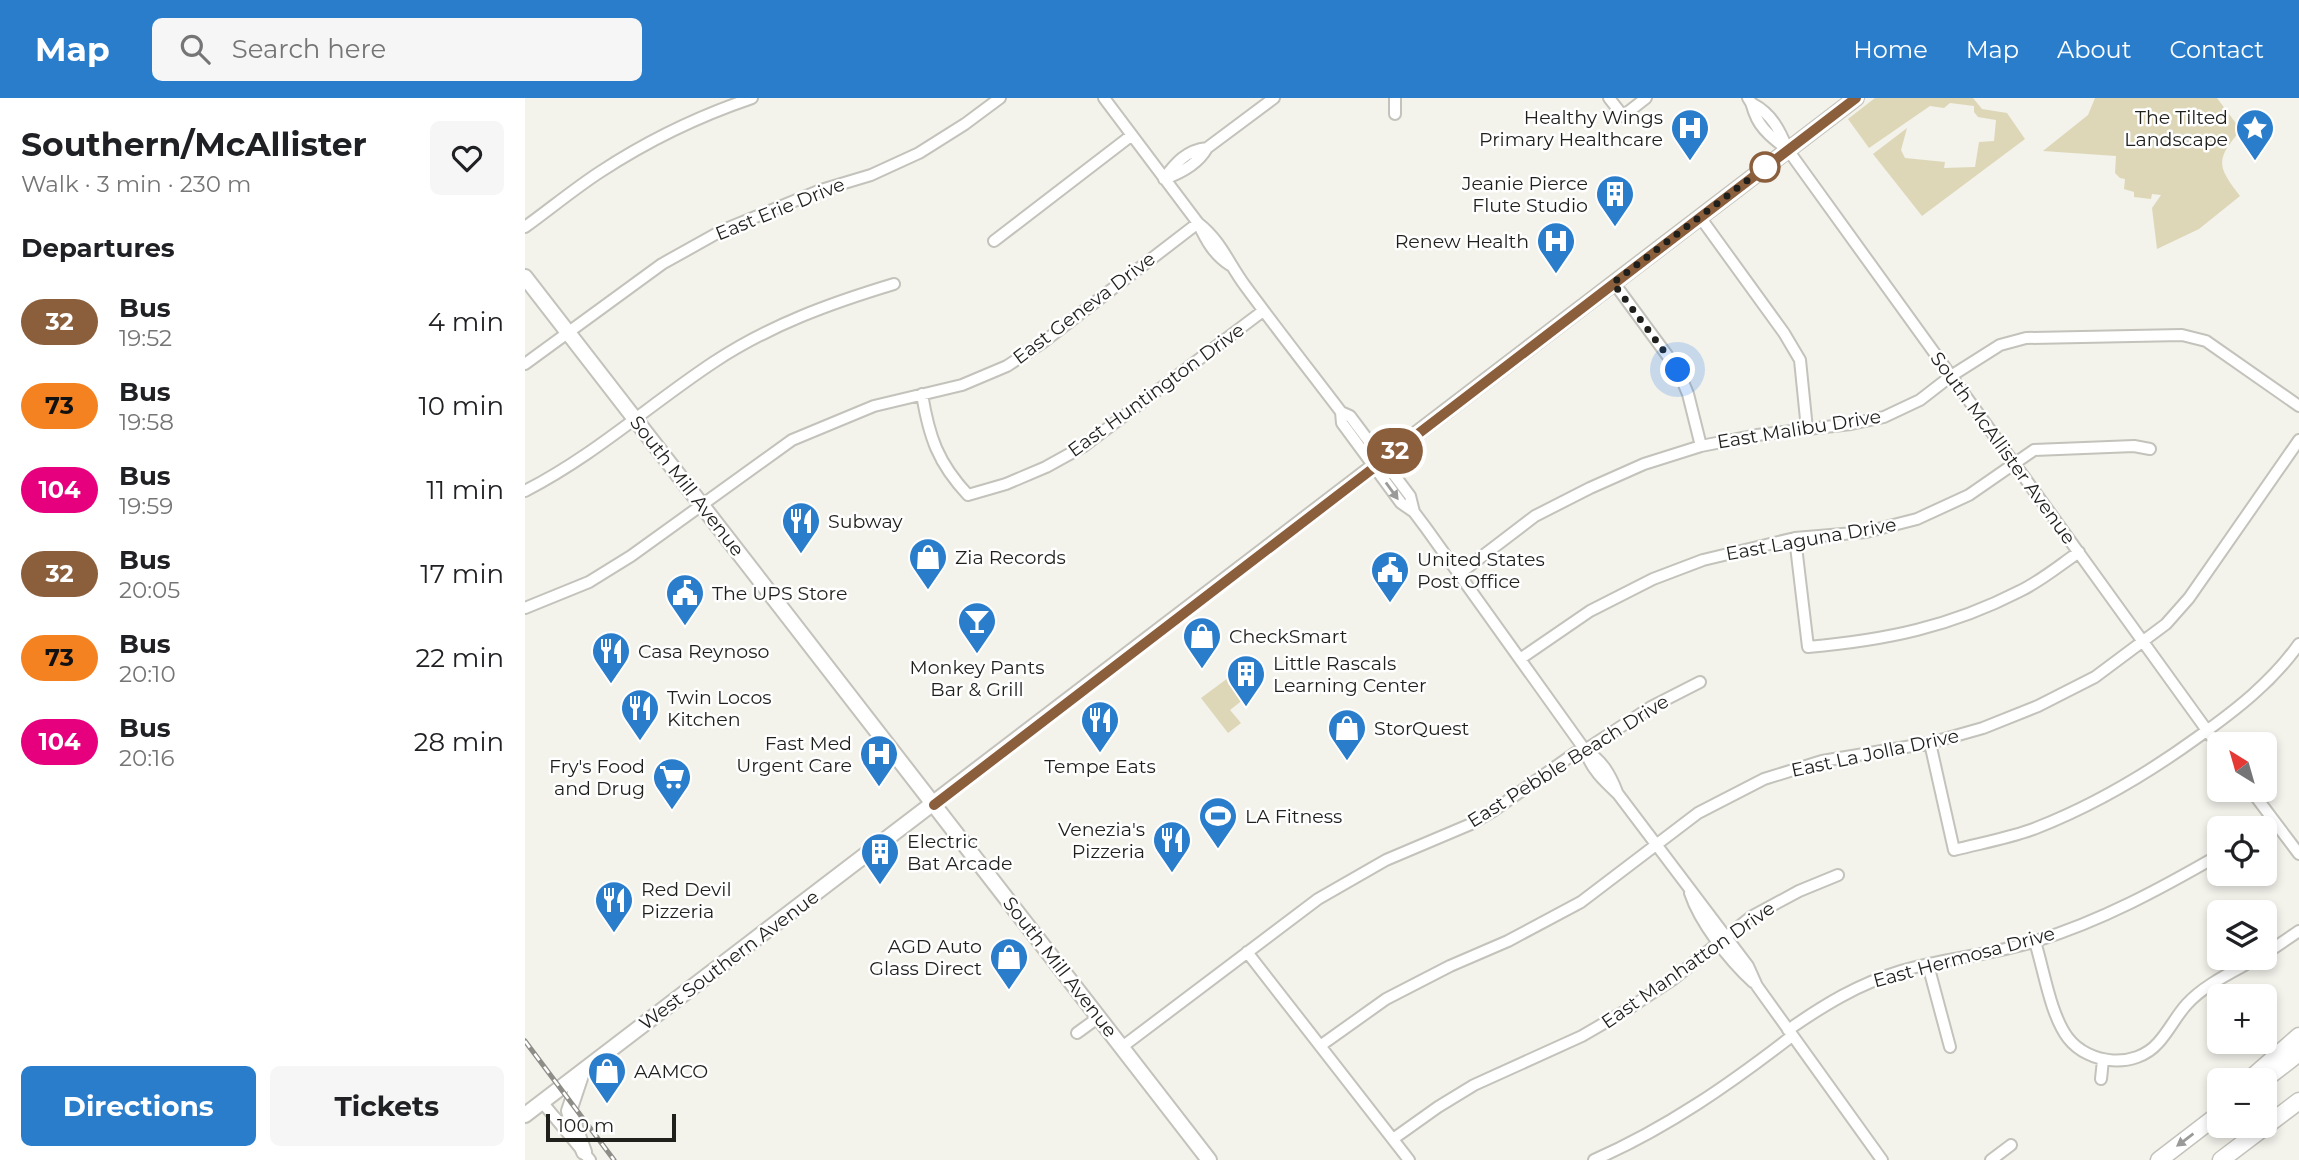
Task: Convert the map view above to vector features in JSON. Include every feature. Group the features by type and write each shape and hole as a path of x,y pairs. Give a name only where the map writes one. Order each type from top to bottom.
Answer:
{"highway":[{"path":"2263,1068 2299,1037"},
{"path":"2277,1070 2299,1053"},
{"path":"2277,1117 2299,1101"},
{"path":"2277,1121 2299,1107"},
{"path":"2159,1160 2207,1122"},
{"path":"2221,1160 2249,1138"}],"main road":[{"name":"West Southern Avenue","path":"525,1115 1856,98"},
{"name":"South Mill Avenue","path":"525,277 1209,1160"},
{"path":"582,1072 569,1111 587,1156"}],"street":[{"path":"525,227 600,172 655,139 720,109 752,98"},
{"name":"East Erie Drive","path":"525,363 662,264 721,231 919,153 1000,98"},
{"path":"1104,98 1198,223 1226,253 1230,265 1263,311 1341,412 1342,423 1379,463 1401,503 1414,512 1585,750 1596,757 1611,776 1618,794 1689,890 1696,910 1723,940 1740,970 1757,986 1882,1160"},
{"path":"1164,179 1173,165 1195,149 1207,148 1274,98"},
{"path":"1395,98 1395,114"},
{"path":"1609,98 1623,116 1646,98"},
{"name":"South McAllister Avenue","path":"1751,101 1764,110 1780,130 1788,150 2207,731"},
{"path":"994,241 1132,135"},
{"path":"1700,217 1784,333 1800,360 1807,429"},
{"name":"East Geneva Drive","path":"525,608 589,582 631,556 792,440 874,406 963,385 1007,366 1042,343 1198,223"},
{"path":"1613,283 1678,370 1688,394 1701,446"},
{"path":"525,491 563,471 713,362 768,330 831,303 894,284"},
{"name":"East Huntington Drive","path":"922,394 926,422 933,443 949,475 968,495 1016,480 1084,446 1263,311"},
{"name":"East Malibu Drive","path":"1459,574 1535,516 1633,469 1701,446 1884,417 1920,400 1951,376 2000,345 2026,338 2182,335 2206,341 2299,406"},
{"name":"East La Jolla Drive","path":"1320,1046 1385,999 1450,966 1508,941 1581,902 1698,813 1764,779 1822,761 1930,743 1983,728 2038,706 2095,677 2166,624 2189,598 2299,440"},
{"name":"East Laguna Drive","path":"1520,659 1590,611 1653,579 1703,560 1795,538 1866,532 1917,519 1969,495 2034,450 2134,446 2150,449"},
{"path":"1795,538 1808,647 1913,633 1966,616 2023,590 2079,552"},
{"path":"1930,743 1954,850 2034,828 2093,803 2149,772 2250,698 2287,661 2299,644"},
{"name":"East Pebble Beach Drive","path":"1122,1048 1300,911 1333,889 1386,860 1471,824 1512,799 1574,753 1585,750 1651,707 1700,682"},
{"path":"2277,825 2299,854"},
{"name":"East Hermosa Drive","path":"1594,1160 1636,1141 1687,1112 1842,994 1881,978 1928,965 2035,942 2129,906 2207,862"},
{"name":"East Manhatton Drive","path":"1393,1139 1437,1107 1474,1085 1605,1023 1672,980 1751,918 1799,891 1838,876"},
{"path":"2277,946 2299,931"},
{"path":"2035,942 2057,1016 2069,1038 2087,1054 2103,1060 2133,1059 2156,1045 2187,1003 2237,970"},
{"path":"1247,952 1409,1160"},
{"path":"1928,965 1950,1047"},
{"path":"1077,1034 1099,1017"},
{"path":"2101,1079 2103,1060"},
{"path":"542,1102 587,1156"},
{"path":"1991,1160 2011,1145"}],"shaded area":[{"path":"1875,98 1973,98 1982,109 2007,113 2025,139 1922,216 1873,154 1907,128 1901,150 1905,158 1945,162 1944,168 1975,167 1979,142 1994,141 1996,120 1978,117 1974,106 1950,103 1944,108 1930,106 1869,148 1848,119"},
{"path":"2095,98 2217,98 2241,130 2227,149 2222,163 2223,170 2240,196 2199,229 2157,249 2152,208 2161,195 2152,194 2151,199 2134,197 2134,192 2124,189 2125,179 2115,173 2116,156 2043,151 2088,115"},
{"path":"1228,678 1244,699 1230,710 1241,723 1228,733 1201,698"}],"railway":[{"path":"525,1041 614,1160"}],"bus line":[{"name":"32","path":"934,805 1856,98"}],"place":[{"name":"Healthy Wings Primary Healthcare","path":"1690,162"},
{"name":"The Tilted Landscape","path":"2255,162"},
{"name":"Jeanie Pierce Flute Studio","path":"1615,228"},
{"name":"Renew Health","path":"1556,275"},
{"name":"Subway","path":"801,555"},
{"name":"Zia Records","path":"928,591"},
{"name":"United States Post Office","path":"1390,604"},
{"name":"The UPS Store","path":"685,627"},
{"name":"Monkey Pants Bar & Grill","path":"977,655"},
{"name":"CheckSmart","path":"1202,670"},
{"name":"Casa Reynoso","path":"611,685"},
{"name":"Little Rascals Learning Center","path":"1246,708"},
{"name":"Twin Locos Kitchen","path":"640,742"},
{"name":"Tempe Eats","path":"1100,754"},
{"name":"StorQuest","path":"1347,762"},
{"name":"Fast Med Urgent Care","path":"879,788"},
{"name":"Fry's Food and Drug","path":"672,811"},
{"name":"LA Fitness","path":"1218,850"},
{"name":"Venezia's Pizzeria","path":"1172,874"},
{"name":"Electric Bat Arcade","path":"880,886"},
{"name":"Red Devil Pizzeria","path":"614,934"},
{"name":"AGD Auto Glass Direct","path":"1009,991"},
{"name":"AAMCO","path":"607,1105"}],"route":[{"path":"1678,370 1613,283 1765,167"}]}
